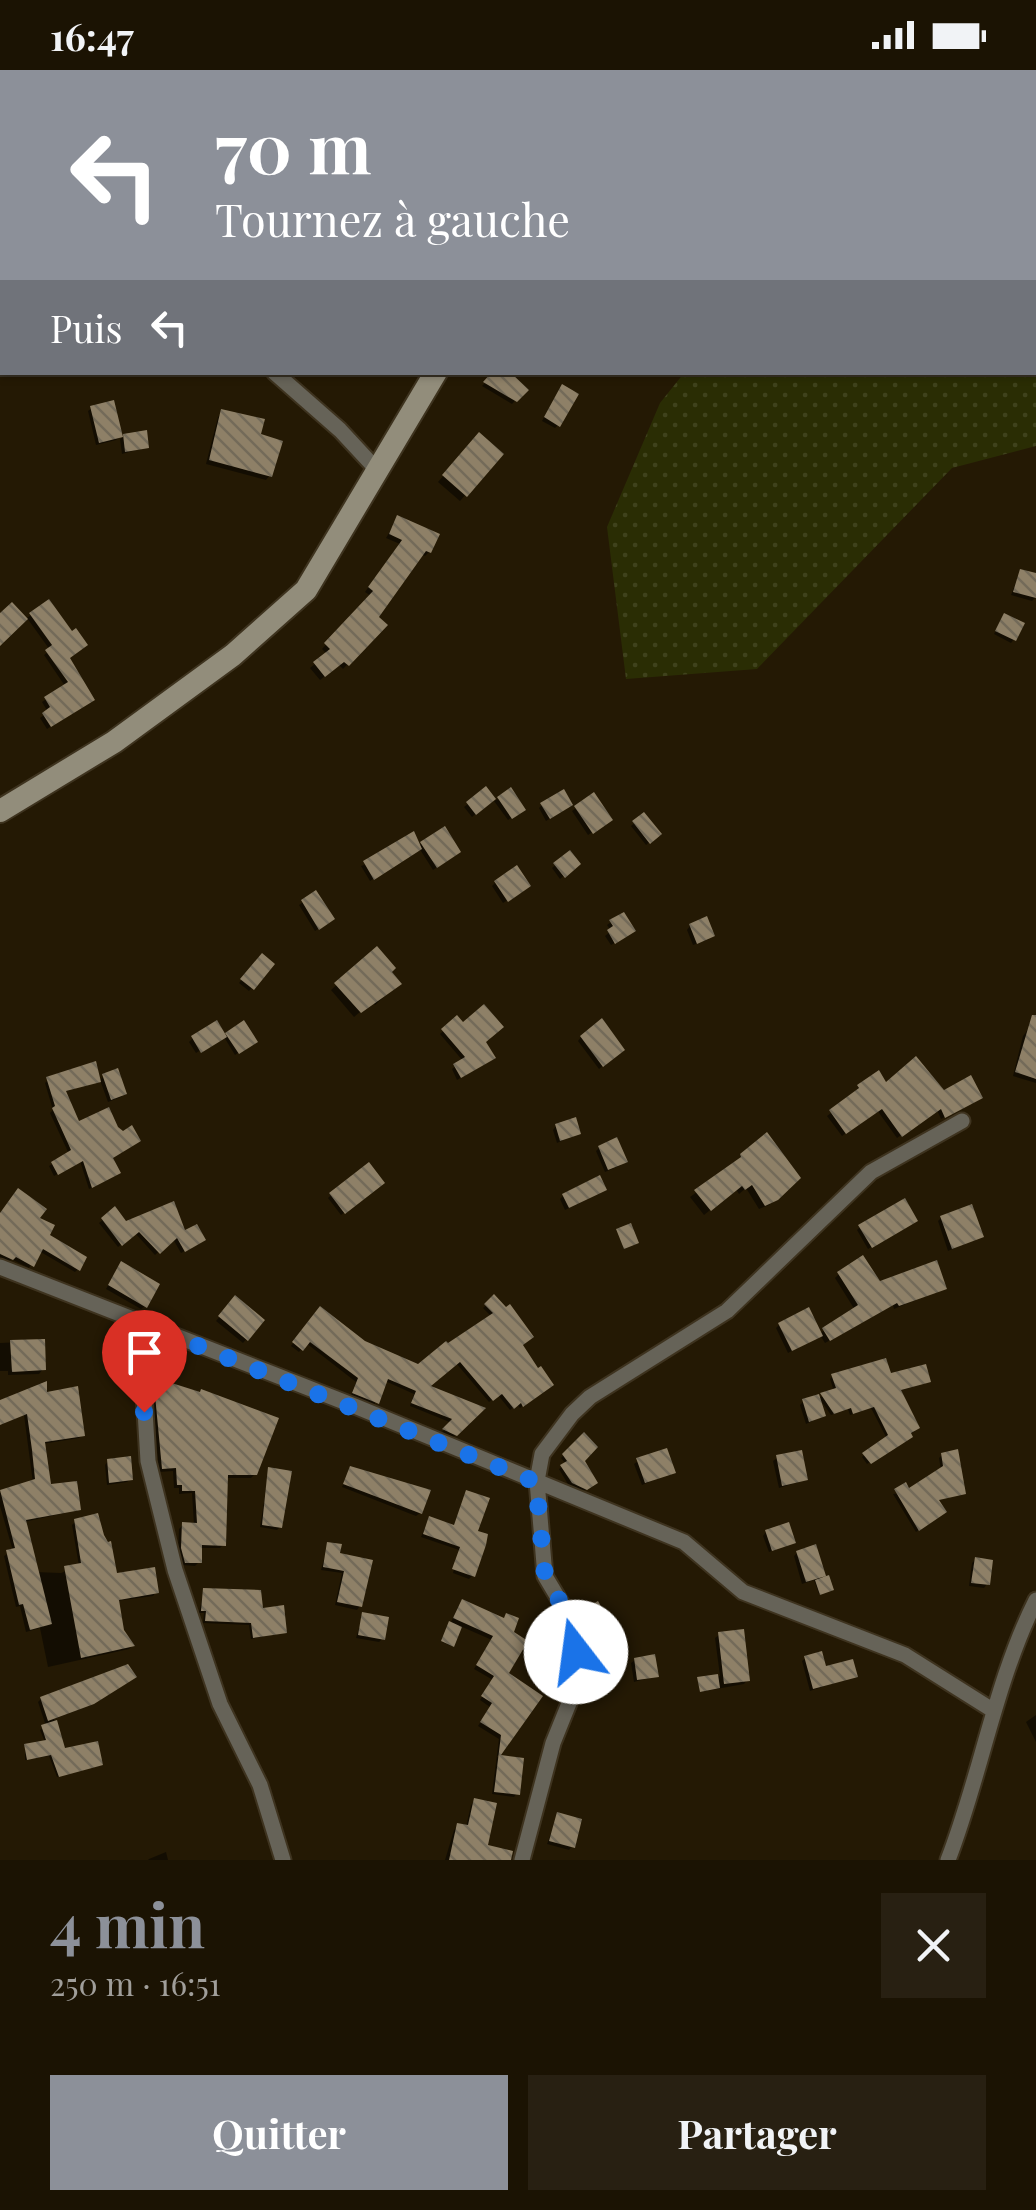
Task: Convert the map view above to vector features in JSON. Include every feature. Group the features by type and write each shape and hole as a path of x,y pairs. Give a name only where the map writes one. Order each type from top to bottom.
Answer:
{"street":[{"path":"277,375 378,470"},
{"path":"0,811 114,742 232,655 306,590 434,375"},
{"path":"522,1860 552,1743 578,1682 573,1624 545,1576 536,1482 542,1454 590,1397 726,1310 870,1172 962,1122"},
{"path":"0,1267 684,1542 743,1592 905,1655 994,1711"},
{"path":"156,1329 144,1394 148,1461 175,1570 202,1654 220,1704 260,1785 283,1860"},
{"path":"948,1860 994,1711 1036,1600"}],"green space":[{"path":"682,375 1036,375 1036,446 952,468 757,669 626,679 607,527 660,403"}],"building":[{"path":"489,375 513,375 529,390 517,402 483,382"},
{"path":"562,384 579,394 560,427 544,417"},
{"path":"114,400 123,437 99,443 90,406"},
{"path":"221,409 265,419 261,434 283,441 272,477 209,460"},
{"path":"147,430 149,448 125,452 123,434"},
{"path":"479,432 504,454 467,497 442,475"},
{"path":"397,515 440,534 431,553 426,551 379,617 388,625 349,666 344,662 325,677 313,662 330,649 324,643 373,591 368,587 402,540 389,534"},
{"path":"1020,569 1036,573 1036,598 1013,592"},
{"path":"49,599 72,631 76,628 88,645 70,658 95,700 51,727 42,713 50,707 44,697 68,682 45,650 52,645 29,613"},
{"path":"12,602 28,619 0,646 0,613"},
{"path":"1004,613 1025,623 1016,641 995,631"},
{"path":"486,786 496,799 476,815 466,802"},
{"path":"511,787 526,810 512,819 497,797"},
{"path":"564,789 573,805 550,819 540,803"},
{"path":"594,792 613,820 593,834 574,806"},
{"path":"644,812 662,834 650,844 632,821"},
{"path":"445,826 461,852 437,868 420,842"},
{"path":"414,831 422,849 374,880 363,861"},
{"path":"570,850 581,864 565,878 553,863"},
{"path":"517,865 531,886 508,902 494,881"},
{"path":"316,890 335,919 319,930 301,900"},
{"path":"624,912 636,931 615,944 607,930 613,926 609,920"},
{"path":"707,916 715,936 697,944 689,924"},
{"path":"377,946 396,968 392,972 402,984 361,1013 334,983"},
{"path":"262,953 275,964 254,990 240,979"},
{"path":"484,1004 504,1027 486,1042 496,1058 461,1078 453,1064 465,1057 441,1029 457,1015 463,1022"},
{"path":"1032,1015 1036,1015 1036,1079 1015,1072"},
{"path":"602,1018 625,1050 603,1067 580,1036"},
{"path":"217,1020 227,1037 201,1053 191,1036"},
{"path":"244,1020 258,1042 239,1054 225,1033"},
{"path":"916,1056 944,1090 971,1075 983,1098 945,1118 941,1109 902,1137 882,1109 846,1134 829,1110 879,1070 886,1082"},
{"path":"96,1061 101,1082 66,1091 79,1121 109,1107 118,1127 123,1131 132,1125 141,1141 113,1158 121,1173 92,1188 83,1161 58,1175 51,1162 71,1150 52,1108 55,1106 46,1077"},
{"path":"118,1068 127,1094 111,1100 102,1074"},
{"path":"576,1117 581,1134 560,1141 555,1124"},
{"path":"767,1132 801,1178 778,1200 765,1206 752,1185 745,1190 742,1186 711,1211 694,1190 741,1157"},
{"path":"617,1137 628,1162 608,1170 598,1146"},
{"path":"369,1162 385,1183 345,1214 329,1193"},
{"path":"600,1175 607,1190 569,1208 562,1194"},
{"path":"18,1188 47,1209 40,1218 55,1225 50,1235 87,1257 80,1271 43,1249 34,1267 0,1254 0,1213"},
{"path":"905,1198 918,1221 872,1248 858,1225"},
{"path":"174,1201 185,1230 197,1224 206,1240 185,1252 177,1238 160,1254 139,1232 122,1246 101,1218 115,1206 126,1221"},
{"path":"972,1204 984,1237 952,1249 940,1216"},
{"path":"631,1223 639,1243 624,1249 616,1229"},
{"path":"863,1255 880,1281 937,1260 947,1289 899,1306 897,1303 830,1341 822,1328 858,1305 837,1272"},
{"path":"121,1261 160,1284 147,1308 108,1285"},
{"path":"494,1294 506,1307 510,1304 534,1337 523,1345 554,1385 514,1409 502,1394 493,1401 460,1362 431,1386 486,1408 457,1436 442,1429 452,1419 411,1403 416,1391 388,1379 379,1404 352,1393 358,1378 310,1342 303,1351 292,1342 320,1306 365,1341 418,1364 446,1341 493,1313 484,1304"},
{"path":"235,1295 265,1320 248,1341 218,1316"},
{"path":"809,1307 823,1336 792,1351 778,1323"},
{"path":"45,1339 46,1370 12,1372 10,1340"},
{"path":"886,1358 891,1373 926,1364 931,1382 901,1390 920,1428 911,1433 913,1437 871,1464 862,1453 888,1435 874,1407 853,1414 851,1408 834,1414 820,1393 836,1388 831,1374"},
{"path":"159,1379 200,1392 201,1389 279,1418 257,1475 228,1475 226,1546 202,1545 202,1563 185,1563 181,1548 182,1522 197,1523 195,1491 182,1491 182,1485 177,1485 176,1468 162,1469 155,1395"},
{"path":"47,1381 47,1392 78,1386 85,1436 45,1442 51,1484 77,1481 81,1510 26,1520 52,1624 30,1630 23,1604 19,1605 6,1550 15,1548 0,1490 35,1479 32,1450 27,1414 0,1425 0,1400"},
{"path":"819,1394 826,1416 809,1422 802,1399"},
{"path":"584,1432 598,1447 585,1461 598,1483 587,1490 572,1483 560,1465 567,1461 562,1454"},
{"path":"667,1448 676,1473 645,1483 636,1458"},
{"path":"958,1449 966,1494 939,1500 947,1512 919,1531 894,1489 906,1482 909,1488 943,1466 941,1453"},
{"path":"802,1450 808,1480 782,1486 776,1455"},
{"path":"131,1456 133,1480 109,1483 107,1459"},
{"path":"350,1466 431,1490 422,1514 343,1484"},
{"path":"268,1467 292,1471 282,1528 262,1525"},
{"path":"466,1490 490,1498 478,1531 488,1534 475,1577 452,1569 460,1547 423,1534 429,1516 454,1525"},
{"path":"98,1513 104,1535 111,1541 117,1573 155,1567 159,1593 119,1600 124,1630 135,1646 81,1658 64,1566 81,1563 74,1519"},
{"path":"789,1522 796,1543 772,1551 765,1530"},
{"path":"327,1542 342,1544 340,1553 373,1560 362,1607 337,1602 344,1571 323,1567"},
{"path":"816,1544 826,1576 806,1582 796,1551"},
{"path":"975,1557 993,1560 990,1585 971,1583"},
{"path":"829,1575 834,1590 820,1595 815,1580"},
{"path":"203,1588 261,1590 263,1608 284,1605 287,1633 253,1638 251,1623 205,1621 206,1611 201,1611"},
{"path":"462,1599 504,1618 506,1613 519,1618 514,1632 528,1641 509,1673 543,1696 501,1755 524,1758 520,1795 494,1792 501,1735 480,1722 492,1703 481,1696 494,1676 476,1665 493,1636 453,1618"},
{"path":"598,1601 615,1631 598,1641 581,1611"},
{"path":"362,1612 389,1617 385,1640 358,1635"},
{"path":"449,1621 462,1627 454,1647 441,1641"},
{"path":"744,1629 750,1681 724,1684 718,1632"},
{"path":"822,1651 826,1666 853,1659 858,1677 813,1689 804,1656"},
{"path":"655,1654 659,1677 637,1680 634,1658"},
{"path":"128,1664 137,1677 94,1704 48,1721 40,1697"},
{"path":"718,1674 720,1688 700,1692 697,1677"},
{"path":"57,1720 65,1748 98,1741 103,1765 59,1777 51,1755 27,1760 24,1744 46,1740 41,1725"},
{"path":"474,1798 497,1803 488,1845 513,1851 511,1860 449,1860 457,1823 468,1825"},
{"path":"557,1812 582,1819 575,1848 549,1841"}],"route":[{"path":"144,1412 148,1359 156,1329 536,1482 545,1576 573,1624 576,1652"}]}
